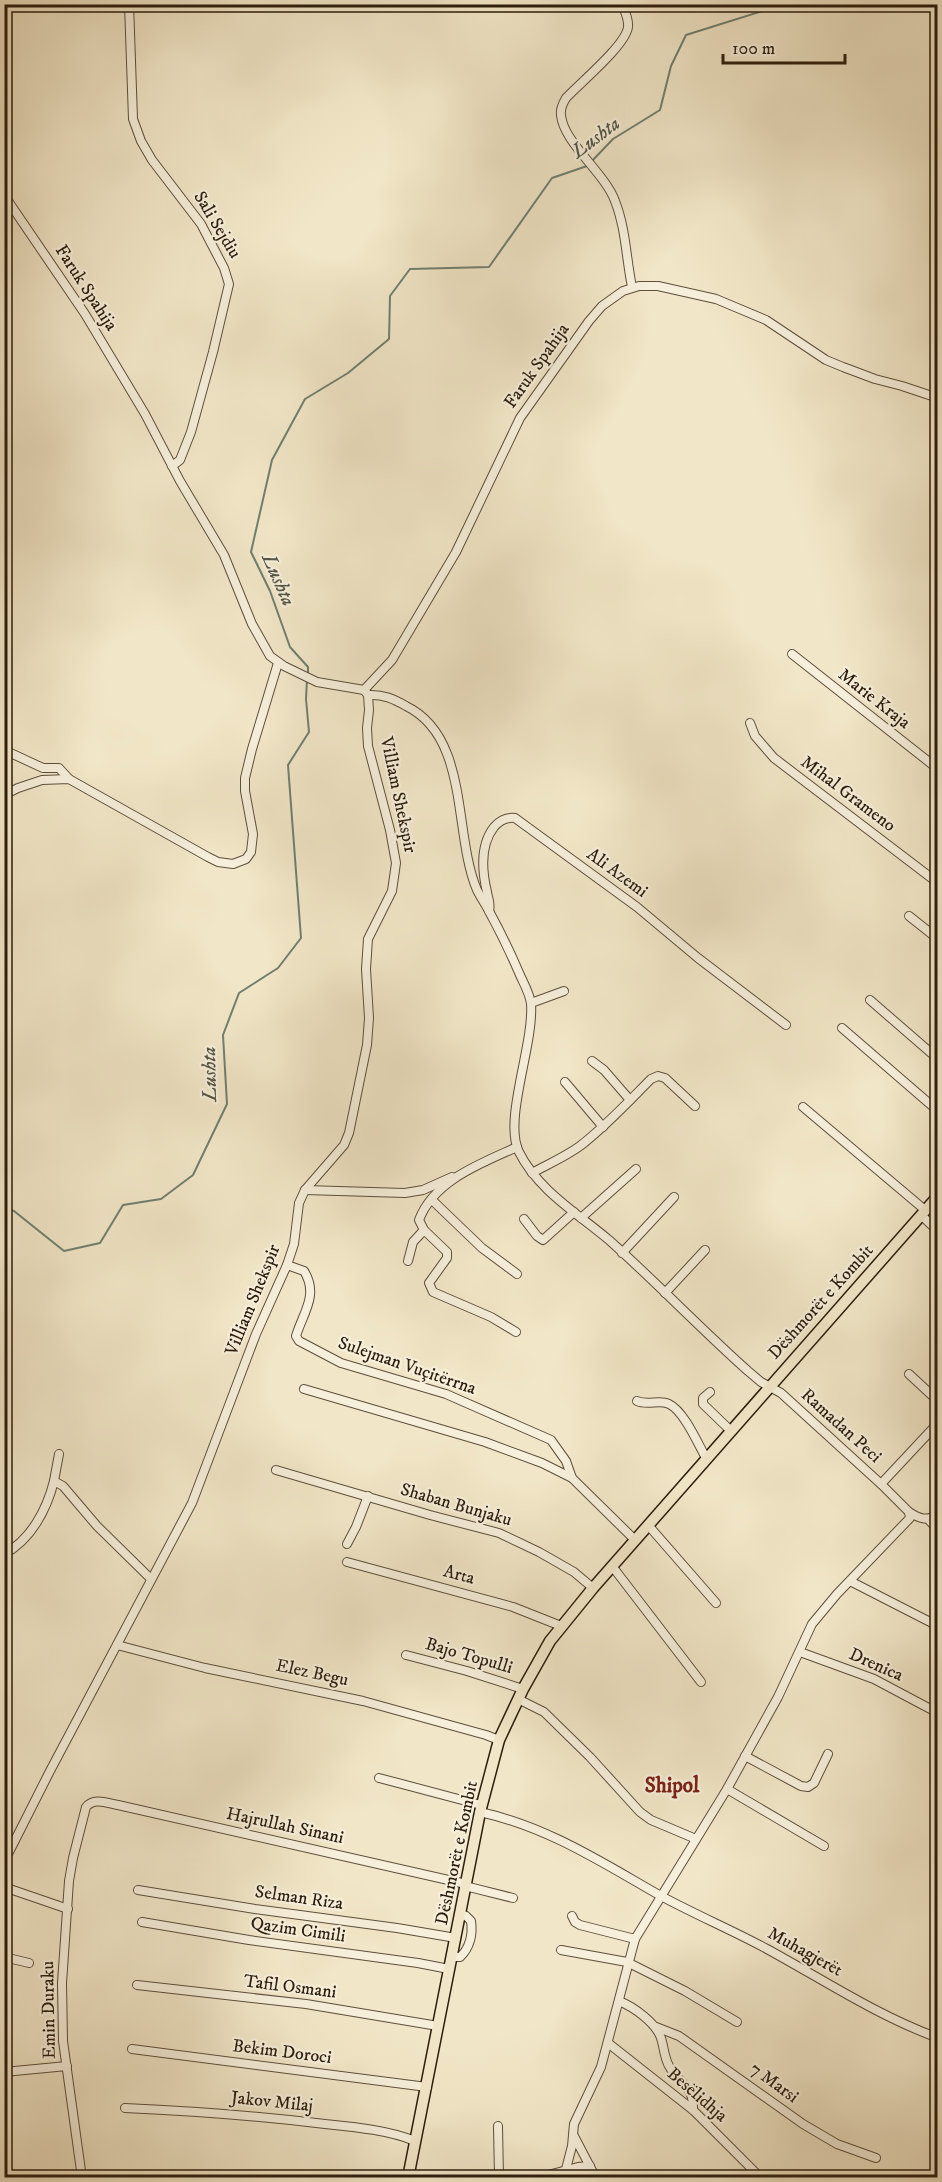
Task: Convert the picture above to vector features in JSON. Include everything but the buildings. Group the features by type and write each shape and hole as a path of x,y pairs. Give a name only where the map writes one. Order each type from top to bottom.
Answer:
{"main road":[{"name":"Dëshmorët e Kombit","path":"408,2178 480,1809 499,1740 520,1694 561,1626 768,1386 938,1196"}],"street":[{"name":"Sali Sejdiu","path":"129,4 133,119 136,129 152,160 201,224 225,268 229,284 191,432 180,460 172,466"},
{"path":"622,4 628,24 623,38 566,98 562,107 563,123 615,199 626,237 632,287 674,289 734,306 766,320 826,360 875,379 938,398"},
{"name":"Faruk Spahija","path":"4,195 85,314 145,414 172,466 224,555 252,624 270,656 281,664"},
{"name":"Faruk Spahija","path":"366,692 392,660 456,552 520,418 563,356 602,306 612,297 632,287"},
{"name":"Marie Kraja","path":"792,654 938,769"},
{"path":"4,750 43,768 59,768 69,779 208,857 226,864 240,863 251,852 254,844 245,791 248,765 281,664 316,682 386,696 423,716 440,738 458,791 471,874 514,960 531,1003 528,1046 515,1116 514,1140 517,1147 465,1170 454,1178 432,1200 419,1220 424,1230 447,1252 447,1258 429,1283 433,1292 491,1317 516,1332"},
{"name":"Villiam Shekspir","path":"4,1862 195,1495 253,1342 287,1265 294,1244 299,1203 306,1190 344,1145 349,1133 367,1045 368,939 385,907 396,863 368,746 366,692"},
{"name":"Mihal Grameno","path":"750,723 755,736 774,759 938,883"},
{"path":"4,795 35,782 69,779"},
{"name":"Ali Azemi","path":"489,911 490,905 483,872 486,842 490,833 502,819 515,818 637,907 698,958 786,1025"},
{"path":"909,916 938,939"},
{"path":"531,1003 564,991"},
{"path":"870,1000 938,1059"},
{"path":"842,1028 938,1111"},
{"path":"592,1061 630,1100"},
{"path":"532,1173 568,1154 603,1127 651,1079 658,1076 665,1078 695,1106"},
{"path":"565,1082 603,1127"},
{"path":"803,1107 923,1212 938,1231"},
{"name":"Ramadan Peci","path":"517,1147 532,1173 622,1253 722,1348 781,1394 881,1485 938,1423"},
{"path":"524,1219 543,1240 636,1168"},
{"path":"306,1190 405,1193 423,1190 449,1178 454,1178"},
{"path":"622,1253 674,1197"},
{"path":"432,1200 474,1241 517,1274"},
{"path":"408,1260 413,1242 424,1230"},
{"path":"665,1293 705,1250"},
{"name":"Sulejman Vuçitërrna","path":"287,1265 304,1272 311,1289 309,1304 296,1335 299,1341 341,1363 446,1394 551,1440 567,1461 572,1478"},
{"path":"909,1374 938,1401"},
{"name":"Sulejman Vuçitërrna","path":"304,1389 485,1443 542,1463 572,1478 635,1540"},
{"path":"710,1392 703,1398 703,1404 730,1430"},
{"path":"637,1401 643,1404 661,1402 672,1405 687,1424 706,1458"},
{"path":"4,1554 18,1545 47,1504 59,1454"},
{"name":"Shaban Bunjaku","path":"276,1470 499,1533 557,1562 574,1572 593,1588"},
{"path":"54,1481 63,1486 97,1526 151,1579"},
{"path":"881,1485 909,1512 922,1519 938,1515"},
{"path":"347,1544 368,1496"},
{"path":"566,2169 578,2114 601,2067 620,2001 627,1962 635,1939 727,1789 778,1697 812,1624 823,1609 906,1524 910,1518 909,1512"},
{"path":"928,1519 938,1530"},
{"path":"648,1525 716,1603"},
{"name":"Arta","path":"347,1562 513,1607 561,1626"},
{"path":"612,1566 701,1682"},
{"path":"850,1581 938,1626"},
{"name":"Elez Begu","path":"117,1645 205,1668 363,1701 499,1740"},
{"name":"Drenica","path":"800,1652 874,1679 938,1713"},
{"name":"Bajo Topulli","path":"406,1655 476,1673 520,1694 557,1724 640,1812 651,1820 696,1839"},
{"path":"745,1756 808,1788 814,1783 828,1754"},
{"name":"Muhagjerët","path":"379,1778 480,1809 565,1841 661,1896 766,1948 888,2015 933,2036"},
{"path":"727,1789 824,1846"},
{"name":"Hajrullah Sinani","path":"97,1801 513,1898"},
{"name":"Emin Duraku","path":"82,2178 63,2041 62,1993 69,1881 78,1832 86,1808 90,1803 97,1801"},
{"path":"4,1887 68,1909"},
{"name":"Selman Riza","path":"138,1890 456,1938"},
{"path":"452,1958 460,1957 470,1943 471,1921 461,1914"},
{"path":"572,1916 580,1925 635,1939"},
{"name":"Qazim Cimili","path":"142,1922 450,1969"},
{"path":"561,1950 627,1962 685,1991 737,2022"},
{"path":"4,1957 29,1963"},
{"name":"Tafil Osmani","path":"137,1985 306,2004 438,2026"},
{"name":"7 Marsi","path":"620,2001 651,2021 656,2027 679,2036 803,2124 837,2144 876,2158"},
{"path":"656,2027 669,2066 693,2093 693,2110"},
{"name":"Besëlidhja","path":"608,2043 693,2110 761,2178"},
{"name":"Bekim Doroci","path":"132,2049 427,2087"},
{"path":"4,2072 67,2066"},
{"name":"Jakov Milaj","path":"125,2108 305,2121 374,2131 415,2141"},
{"path":"144,2114 260,2121 415,2141"},
{"path":"498,2126 499,2178"},
{"path":"573,2133 596,2178"},
{"path":"537,2178 566,2169 590,2166"}],"waterway":[{"name":"Lushta","path":"591,162 613,139 660,110 671,66 686,35 785,4"},
{"name":"Lushta","path":"916,4 938,16"},
{"name":"Lushta","path":"308,674 308,667 290,647 270,591 251,552 272,460 305,399 348,373 389,339 390,296 410,269 489,267 552,178 587,166"},
{"name":"Lushta","path":"4,1208 14,1211 64,1251 100,1243 123,1205 161,1199 193,1175 227,1104 223,1035 239,993 278,968 301,938 288,765 309,732 307,679"}],"district":[{"name":"Shipol","path":"672,1786"}]}
